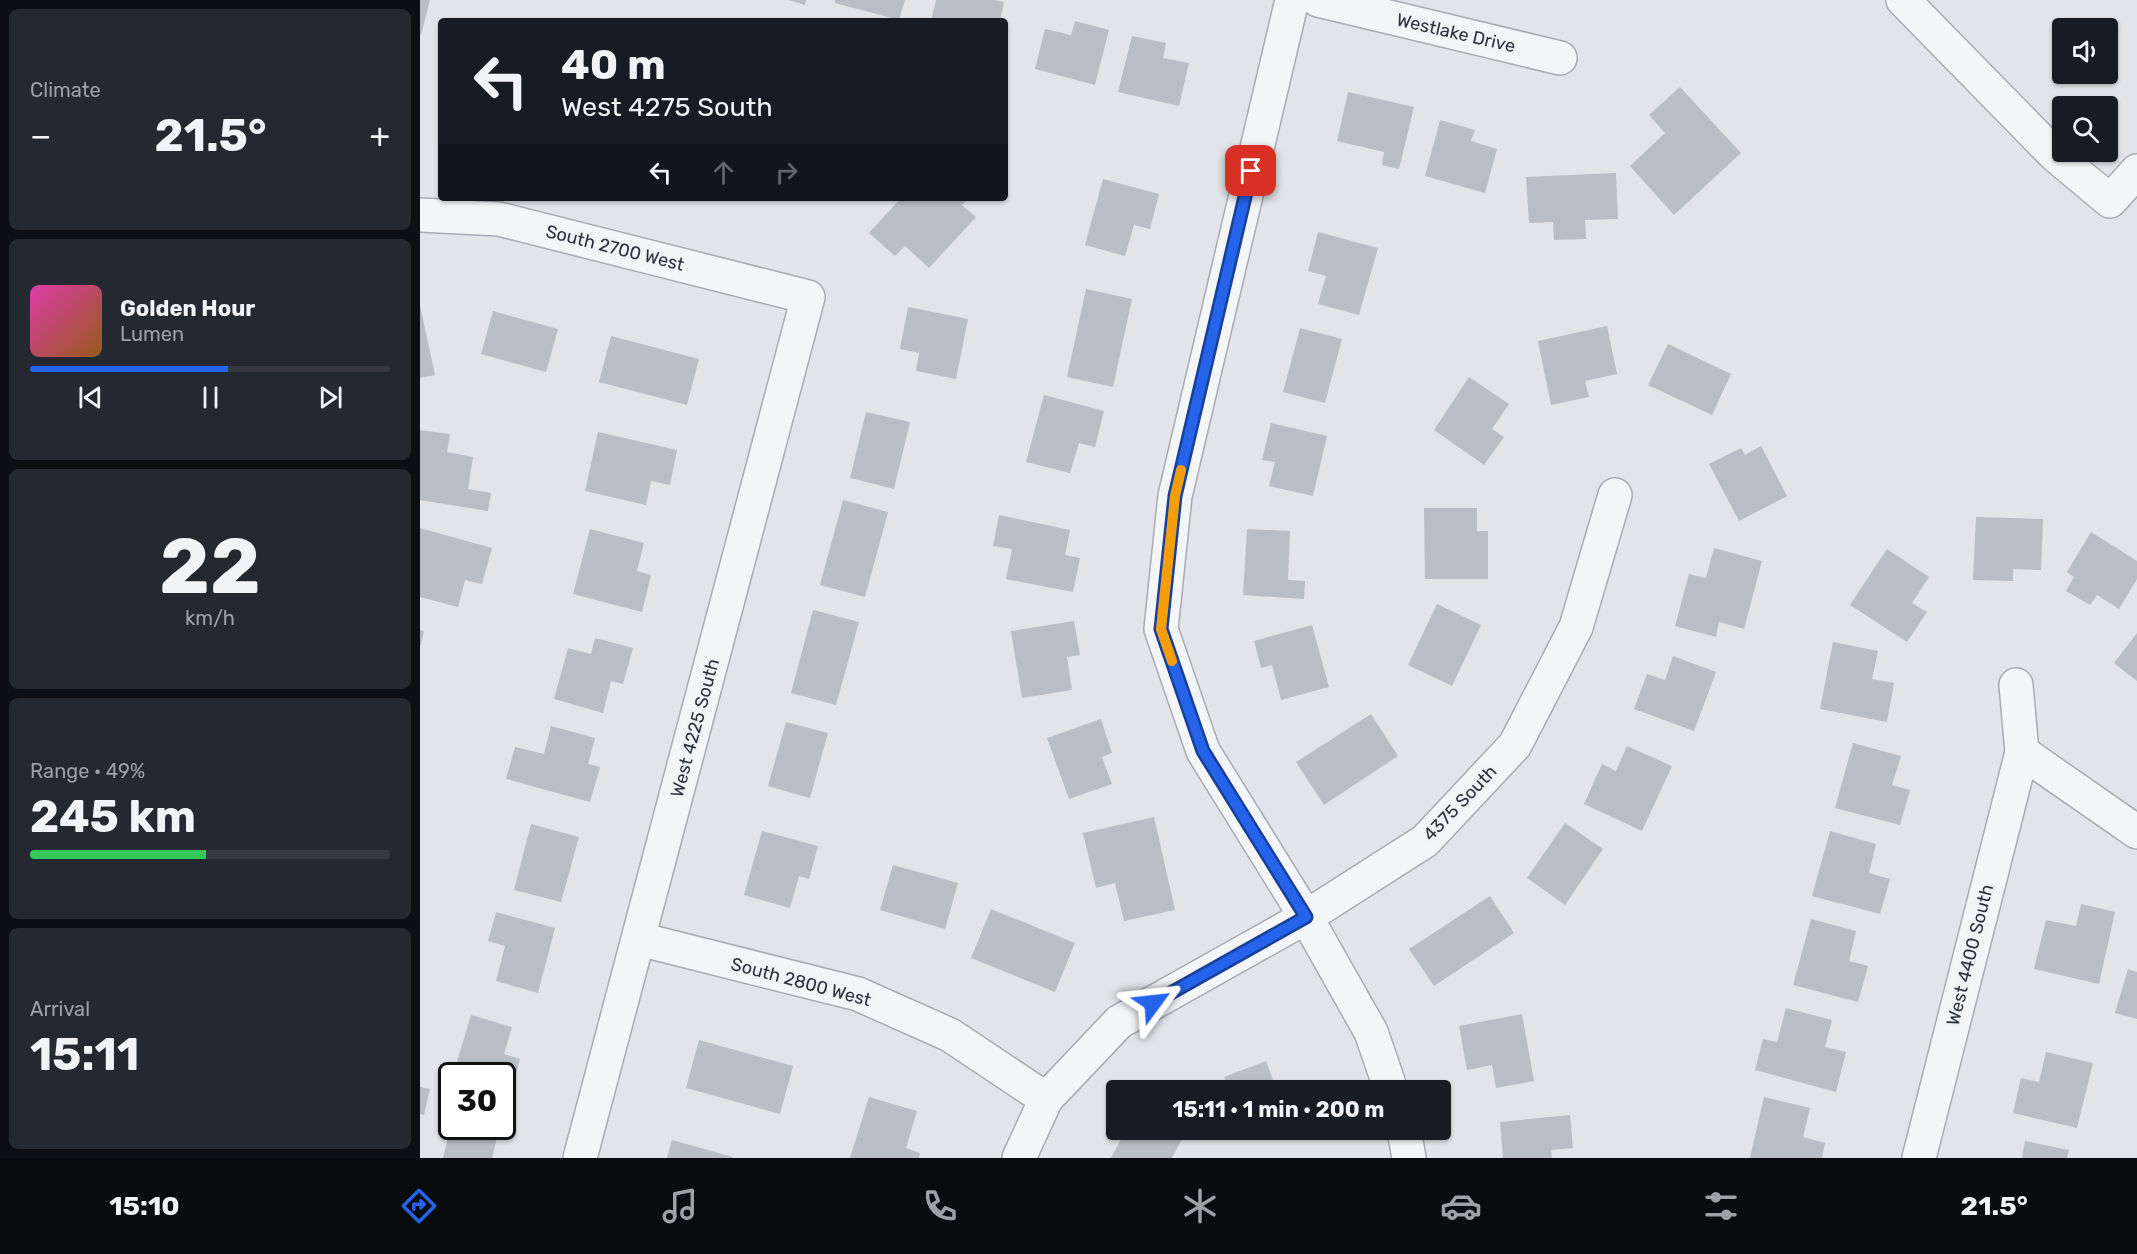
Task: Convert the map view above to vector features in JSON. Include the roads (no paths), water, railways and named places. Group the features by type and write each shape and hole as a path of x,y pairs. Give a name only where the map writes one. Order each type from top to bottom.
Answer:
{"street":[{"path":"1292,0 1175,496 1161,629 1203,751 1306,917 1371,1032 1388,1080"},
{"name":"Westlake Drive","path":"1318,0 1560,58"},
{"path":"1903,0 2055,155 2110,201 2137,171"},
{"name":"South 2700 West","path":"420,214 499,219 808,297"},
{"name":"West 4225 South","path":"580,1158 808,297"},
{"name":"4375 South","path":"1019,1158 1047,1099 1119,1022 1306,917 1425,841 1515,745 1576,627 1615,495"},
{"name":"West 4400 South","path":"1919,1158 2022,752 2016,685"},
{"path":"2022,752 2137,832"},
{"name":"South 2800 West","path":"639,939 858,994 950,1035 1047,1099"},
{"path":"1406,1140 1409,1158"}]}
